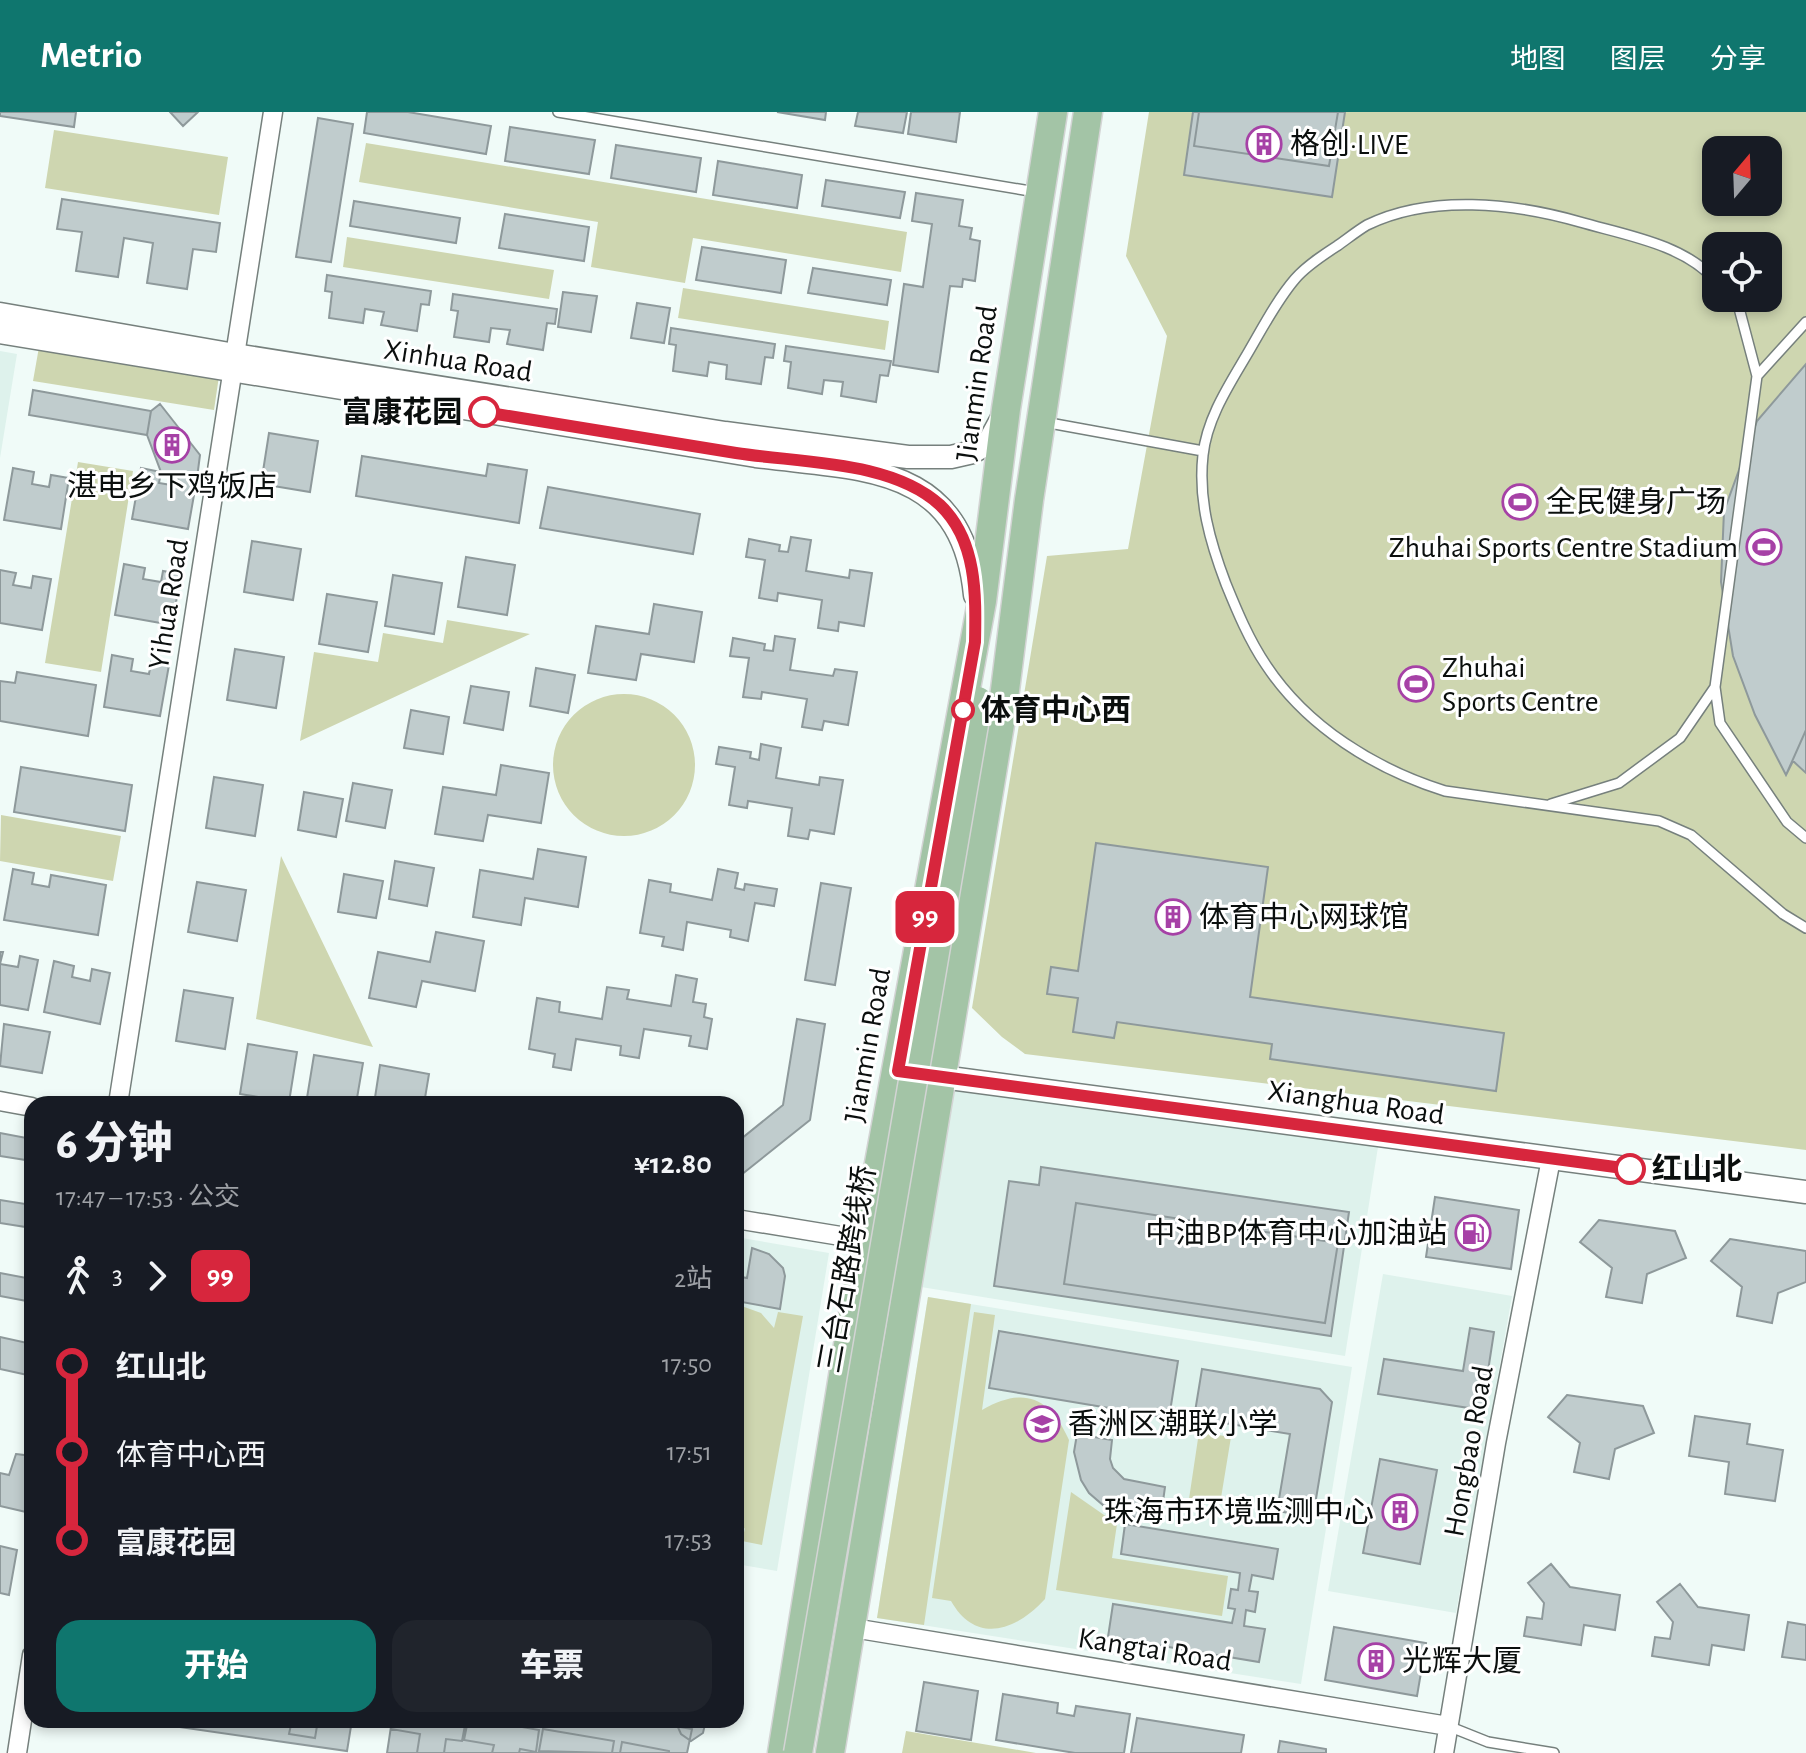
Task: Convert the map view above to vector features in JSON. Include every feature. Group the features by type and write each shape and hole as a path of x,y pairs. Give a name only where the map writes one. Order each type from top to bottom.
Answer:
{"main road":[{"name":"Jianmin Road","path":"782,1753 865,1240 982,601 1006,409 1053,112"},
{"path":"830,1753 1003,706 1015,602 1088,112"},
{"path":"982,601 985,702"},
{"path":"985,702 1015,602"},
{"name":"三台石路跨线桥","path":"798,1753 985,702"},
{"name":"三台石路跨线桥","path":"815,1753 985,702"}],"street":[{"name":"Yihua Road","path":"119,1096 273,112"},
{"name":"Xinhua Road","path":"0,314 234,363 756,456 864,470 916,488 940,505 956,524 972,568 976,601 975,642"},
{"name":"Xinhua Road","path":"0,332 908,457 951,457 973,452 989,442 1006,409"},
{"path":"948,1040 957,1066 968,1076 985,1083"},
{"name":"Xianghua Road","path":"898,1071 1806,1192"},
{"path":"936,1113 952,1089 985,1083"},
{"path":"0,1101 24,1106"},
{"name":"Hongbao Road","path":"1444,1753 1496,1443 1551,1159"},
{"path":"744,1220 865,1240"},
{"name":"Kangtai Road","path":"853,1628 1448,1726"},
{"path":"17,1753 24,1707"}],"lane":[{"path":"558,112 1040,193"},
{"path":"1702,267 1671,250 1552,214 1480,205 1440,204 1368,225 1296,278 1225,392 1203,451 1201,485 1205,516 1218,563 1237,611 1266,666 1310,716 1359,753 1411,781 1445,791 1659,821 1691,835 1783,914 1806,928"},
{"path":"1740,312 1757,376 1715,687 1720,723 1787,822 1806,838"},
{"path":"1757,376 1806,322"},
{"path":"1041,421 1203,451"},
{"path":"1548,805 1619,783 1680,738 1715,687"},
{"path":"1448,1726 1488,1742 1554,1753"}],"shaded area":[{"path":"0,351 17,354 0,458"},
{"path":"953,1089 1378,1147 1345,1356 921,1287"},
{"path":"744,1238 829,1253 777,1571 744,1565"},
{"path":"1383,1274 1512,1296 1456,1613 1328,1591"},
{"name":"香洲区潮联小学","path":"928,1297 1352,1367 1301,1684 877,1618"}],"green space":[{"name":"Zhuhai Sports Centre","path":"1149,112 1806,112 1806,1150 1025,1054 972,1008 1047,556 1128,549 1167,336 1126,256"},
{"path":"54,130 228,157 219,215 45,188"},
{"path":"366,143 907,232 901,272 693,238 685,283 591,267 598,222 359,182"},
{"path":"347,237 554,270 549,299 343,267"},
{"path":"683,288 889,321 885,350 678,318"},
{"path":"39,347 219,376 214,410 33,381"},
{"path":"78,462 133,471 101,672 45,663"},
{"path":"447,620 530,634 300,741 314,652 378,662 383,633 443,643"},
{"path":"624,694 651,699 674,715 690,738 695,765 690,792 674,815 651,831 624,836 597,831 574,815 558,792 553,765 558,738 574,715 597,699"},
{"path":"1,815 121,836 113,881 0,861"},
{"path":"281,856 373,1047 256,1019"},
{"path":"928,1297 971,1304 924,1625 877,1618"},
{"path":"744,1307 761,1313 774,1328 778,1312 803,1316 762,1545 744,1541"},
{"path":"974,1312 995,1315 982,1410 1010,1399 1033,1400 1053,1413 1069,1440 1045,1599 1022,1619 996,1628 972,1624 951,1601 932,1598"},
{"path":"1199,1432 1231,1437 1220,1504 1189,1499"},
{"path":"1071,1492 1117,1524 1112,1558 1228,1576 1222,1616 1056,1590"},
{"path":"906,1731 1036,1753 902,1753"}],"building":[{"path":"0,112 76,112 74,127 0,116"},
{"path":"170,112 198,112 183,126"},
{"path":"367,112 408,112 491,126 486,154 364,133"},
{"path":"777,112 826,112 825,120"},
{"path":"858,112 907,112 903,133 855,126"},
{"path":"911,112 960,112 956,142 908,134"},
{"name":"格创·LIVE","path":"1193,112 1345,112 1332,197 1184,175"},
{"path":"1199,112 1338,112 1329,166 1194,146"},
{"path":"318,118 353,124 331,262 296,257"},
{"path":"510,127 595,140 589,174 505,161"},
{"path":"616,145 701,158 696,192 611,178"},
{"path":"718,161 802,175 797,208 713,195"},
{"path":"826,180 905,192 900,218 822,206"},
{"path":"916,193 963,200 959,226 972,228 970,239 980,241 975,281 963,279 962,287 950,286 938,372 893,365 904,284 923,287 932,224 912,221"},
{"path":"62,199 220,223 216,252 193,249 187,289 147,283 153,243 124,238 118,277 76,271 82,232 57,229"},
{"path":"354,201 460,218 456,243 350,226"},
{"path":"505,214 589,227 584,261 499,248"},
{"path":"702,247 786,260 781,293 696,280"},
{"path":"813,268 891,280 887,305 808,293"},
{"path":"327,275 431,291 429,305 421,304 417,331 381,325 384,312 365,309 363,323 329,318 332,292 325,291"},
{"path":"563,292 597,296 591,332 558,327"},
{"path":"453,294 557,309 555,324 547,323 543,350 507,344 510,330 491,328 489,342 454,337 458,311 451,310"},
{"path":"637,303 670,308 664,343 631,338"},
{"path":"671,328 775,344 773,358 765,357 761,384 726,379 727,365 709,362 707,376 673,371 676,345 669,344"},
{"path":"786,346 891,361 888,376 880,375 876,402 841,396 843,382 824,380 822,394 788,388 791,362 784,361"},
{"name":"Zhuhai Sports Centre Stadium","path":"1806,364 1806,773 1793,761 1786,775 1755,715 1733,656 1721,582 1724,511 1757,421"},
{"name":"Zhuhai Sports Centre Stadium","path":"1806,364 1806,730 1786,775 1755,715 1733,656 1721,582 1724,511 1757,421"},
{"path":"33,390 151,411 147,435 29,415"},
{"name":"湛电乡下鸡饭店","path":"160,404 200,455 197,478 161,472 147,435 151,411"},
{"path":"269,433 318,441 310,492 261,484"},
{"path":"362,456 486,476 488,464 527,470 519,523 356,496"},
{"path":"13,468 34,472 32,484 49,487 51,475 69,478 61,529 4,520"},
{"path":"141,468 161,472 159,483 177,486 179,475 197,478 188,529 132,519"},
{"path":"548,487 700,514 693,554 540,528"},
{"path":"791,537 811,540 806,571 849,578 850,570 872,573 864,626 839,622 838,631 818,628 822,600 778,593 777,601 759,598 765,560 746,557 749,539 780,545 779,551 788,552"},
{"path":"252,541 301,549 293,600 244,592"},
{"path":"466,557 515,565 507,615 458,607"},
{"path":"124,564 145,568 143,579 161,582 163,571 181,574 172,625 115,615"},
{"path":"0,570 16,573 13,585 31,588 33,576 51,579 42,630 0,623"},
{"path":"393,575 442,583 434,634 385,626"},
{"path":"327,594 377,602 368,652 319,644"},
{"path":"654,604 702,612 694,662 641,654 636,680 588,673 596,626 649,634"},
{"path":"775,636 795,639 790,670 833,676 835,669 857,672 848,725 824,721 822,730 802,727 807,699 762,692 761,699 743,697 749,658 730,656 733,638 765,644 764,650 773,651"},
{"path":"235,649 284,657 276,708 227,700"},
{"path":"112,655 133,659 131,671 149,674 151,662 169,665 160,716 104,707"},
{"path":"536,668 575,675 568,713 530,706"},
{"path":"17,672 96,685 88,736 0,721 0,681 15,683"},
{"path":"471,686 509,692 503,730 464,723"},
{"path":"411,710 449,717 443,754 404,748"},
{"path":"761,744 781,748 776,778 819,785 820,777 843,780 834,834 810,830 808,839 788,836 792,808 748,801 747,808 729,805 735,767 716,764 719,747 751,752 750,758 759,760"},
{"path":"501,765 549,773 541,823 488,815 483,841 435,834 443,787 496,795"},
{"path":"21,767 132,785 125,831 14,812"},
{"path":"214,777 263,785 255,836 206,828"},
{"path":"353,783 392,790 385,828 346,821"},
{"path":"304,792 343,799 336,837 298,830"},
{"name":"体育中心网球馆","path":"1096,843 1268,867 1250,997 1504,1033 1496,1091 1270,1059 1272,1044 1117,1022 1114,1038 1073,1032 1078,998 1047,994 1051,967 1078,971"},
{"path":"538,849 586,857 578,907 525,898 521,925 473,917 480,870 533,879"},
{"path":"395,861 434,868 427,906 389,899"},
{"path":"13,869 34,873 32,884 49,887 51,875 106,885 98,935 4,920"},
{"path":"718,869 738,873 735,888 744,890 745,884 777,889 774,906 755,903 748,941 730,937 731,930 687,922 683,950 662,946 664,937 640,933 649,880 671,884 670,892 712,900"},
{"path":"344,874 383,881 376,918 338,912"},
{"path":"197,882 246,890 237,941 188,932"},
{"path":"821,883 851,888 835,985 805,980"},
{"path":"436,932 484,941 475,991 422,981 416,1007 369,998 378,952 430,962"},
{"path":"20,956 38,960 28,1010 0,1005 0,964 18,967"},
{"path":"54,961 74,966 72,977 90,981 92,969 110,973 100,1024 44,1012"},
{"path":"676,975 697,979 693,1002 706,1004 704,1017 712,1019 707,1049 689,1046 691,1036 644,1029 639,1058 620,1055 621,1046 576,1039 571,1070 553,1067 555,1054 529,1049 537,998 560,1002 559,1012 602,1019 607,987 629,990 627,999 671,1006"},
{"path":"184,990 233,998 225,1049 176,1041"},
{"path":"797,1019 825,1024 810,1120 744,1173 744,1137 783,1105"},
{"path":"4,1024 50,1032 42,1073 0,1066"},
{"path":"248,1044 297,1052 290,1096 240,1094"},
{"path":"314,1055 363,1063 357,1096 307,1096"},
{"path":"380,1065 429,1074 425,1096 375,1096"},
{"path":"0,1133 24,1138 24,1160 0,1156"},
{"path":"1041,1167 1349,1212 1331,1336 994,1286 1009,1181 1039,1185"},
{"name":"中油BP体育中心加油站","path":"1435,1197 1519,1210 1511,1269 1426,1257"},
{"path":"0,1200 24,1204 24,1227 0,1223"},
{"path":"1076,1203 1338,1243 1325,1323 1064,1284"},
{"path":"1599,1220 1675,1231 1686,1258 1647,1274 1642,1303 1606,1297 1612,1268 1580,1242"},
{"path":"1730,1239 1806,1251 1806,1282 1778,1293 1772,1323 1737,1316 1742,1287 1711,1261"},
{"path":"752,1248 769,1254 783,1268 785,1276 780,1309 744,1302 744,1277 747,1278"},
{"path":"0,1273 24,1278 24,1300 0,1296"},
{"path":"1470,1328 1494,1332 1482,1410 1378,1394 1384,1359 1463,1371"},
{"path":"999,1331 1178,1361 1169,1418 989,1388"},
{"path":"0,1337 24,1342 24,1374 0,1369"},
{"path":"1202,1369 1320,1389 1332,1402 1313,1517 1277,1511 1290,1434 1194,1418"},
{"path":"1567,1395 1643,1406 1654,1433 1615,1449 1609,1479 1574,1472 1580,1443 1548,1417"},
{"path":"1695,1416 1750,1424 1747,1444 1783,1450 1775,1501 1725,1494 1729,1462 1689,1456"},
{"path":"1077,1434 1112,1440 1110,1459 1113,1468 1124,1479 1165,1487 1160,1523 1111,1512 1089,1493 1081,1480 1074,1452"},
{"path":"16,1454 24,1455 24,1512 0,1506 0,1473 9,1475"},
{"name":"珠海市环境监测中心","path":"1380,1459 1437,1470 1420,1564 1363,1553"},
{"path":"1125,1524 1278,1549 1273,1579 1252,1575 1249,1591 1258,1592 1255,1612 1246,1610 1244,1626 1265,1629 1259,1662 1108,1637 1113,1604 1232,1623 1235,1609 1228,1608 1231,1589 1238,1590 1240,1573 1121,1554"},
{"path":"0,1546 17,1550 9,1595 0,1593"},
{"path":"1551,1564 1570,1587 1620,1595 1615,1630 1584,1625 1581,1645 1524,1636 1527,1617 1542,1619 1544,1603 1528,1583"},
{"path":"1680,1584 1698,1607 1749,1615 1744,1650 1712,1645 1709,1665 1652,1656 1655,1637 1670,1639 1673,1622 1657,1602"},
{"path":"1788,1622 1806,1625 1806,1660 1782,1657"},
{"name":"光辉大厦","path":"1334,1627 1426,1643 1417,1696 1325,1680"},
{"path":"924,1682 978,1691 971,1740 916,1731"},
{"path":"1003,1694 1058,1703 1057,1713 1074,1716 1076,1706 1130,1714 1124,1753 1075,1753 996,1740"},
{"path":"1137,1718 1244,1735 1241,1753 1131,1753"},
{"path":"187,1728 351,1728 347,1751"},
{"path":"290,1728 317,1728 315,1738 289,1734"},
{"path":"391,1728 692,1729 687,1753 387,1753"},
{"path":"464,1728 462,1741 446,1739 444,1753 417,1753 420,1734 391,1729"},
{"path":"466,1728 539,1730 536,1752 520,1749 519,1753 492,1753 494,1745 464,1740"},
{"path":"678,1728 704,1728 703,1733 691,1741"},
{"path":"543,1729 614,1741 612,1753 539,1751"},
{"path":"1280,1741 1326,1749 1326,1753 1278,1753"},
{"path":"622,1742 669,1751 669,1753 620,1753"}],"bus line":[{"name":"99","path":"484,412 756,456 864,470 916,488 940,505 956,524 972,568 976,601 975,642 898,1071 1630,1169"}],"place":[{"name":"格创·LIVE","path":"1264,144"},
{"name":"富康花园","path":"484,412"},
{"name":"湛电乡下鸡饭店","path":"172,445"},
{"name":"全民健身广场","path":"1520,502"},
{"name":"Zhuhai Sports Centre Stadium","path":"1764,547"},
{"name":"Zhuhai Sports Centre","path":"1416,684"},
{"name":"体育中心西","path":"963,710"},
{"name":"体育中心网球馆","path":"1173,917"},
{"name":"红山北","path":"1630,1169"},
{"name":"中油BP体育中心加油站","path":"1473,1233"},
{"name":"香洲区潮联小学","path":"1042,1424"},
{"name":"珠海市环境监测中心","path":"1400,1512"},
{"name":"光辉大厦","path":"1376,1661"}]}
